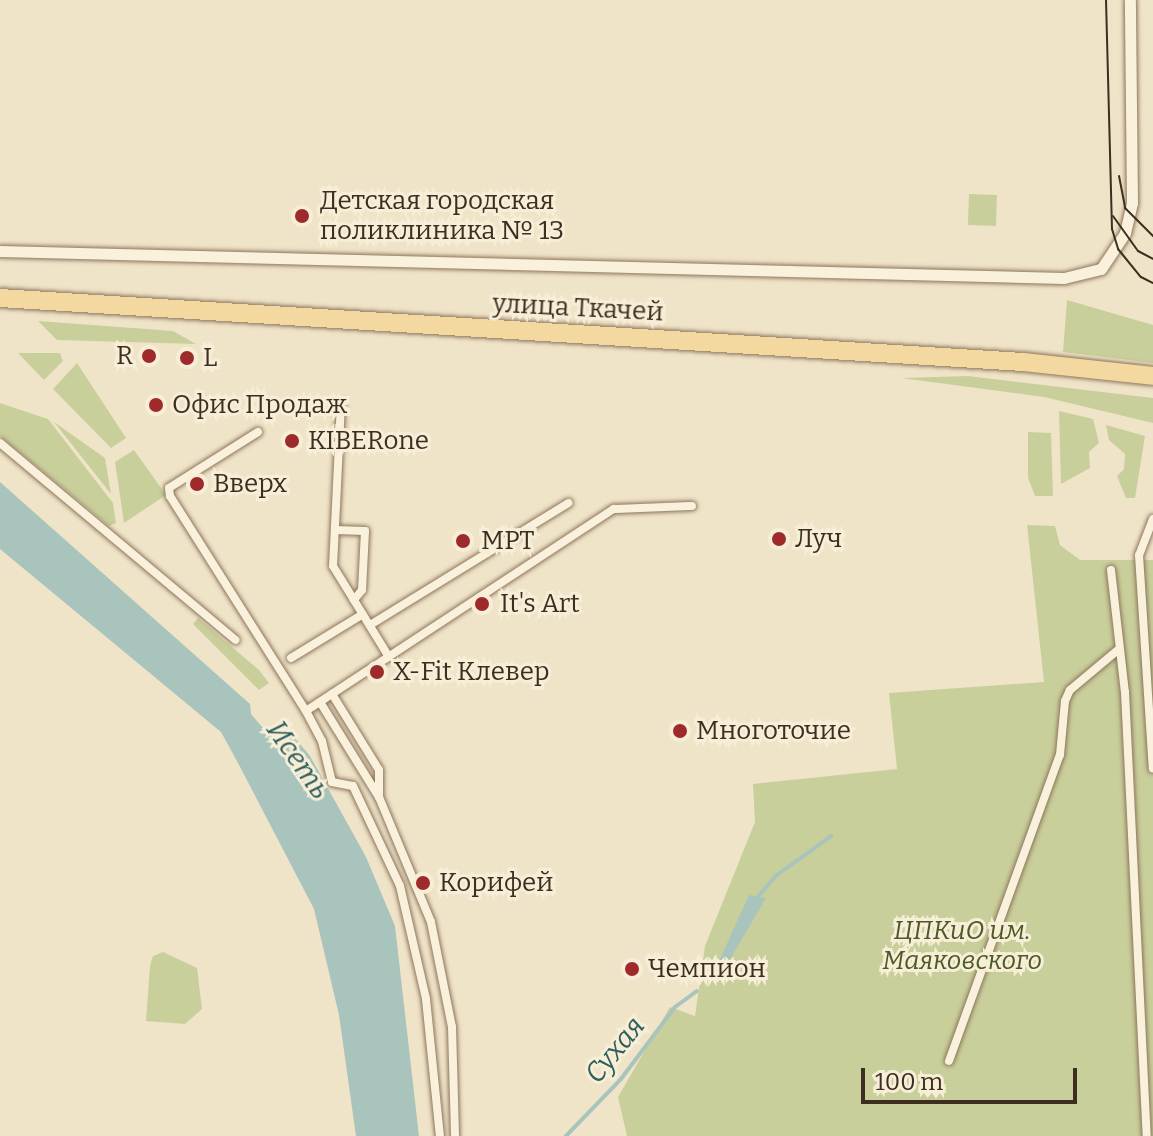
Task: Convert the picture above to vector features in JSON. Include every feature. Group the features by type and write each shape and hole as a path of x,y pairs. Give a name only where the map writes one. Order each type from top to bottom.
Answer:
{"main road":[{"name":"улица Ткачей","path":"0,298 1023,362 1153,376"}],"street":[{"name":"улица Ткачей","path":"0,251 372,259 715,273 1064,278 1101,269 1118,249 1132,203 1130,0"},
{"path":"341,403 333,566 389,657"},
{"path":"258,432 169,488 306,711 322,741 332,782 353,786 400,886 426,999 440,1136"},
{"path":"0,443 236,640"},
{"path":"370,625 568,503"},
{"path":"306,711 614,509 692,506"},
{"path":"1153,519 1139,555 1153,769"},
{"path":"335,530 365,531 362,590 354,600"},
{"path":"1111,570 1119,649 1147,1136"},
{"path":"291,658 363,614"},
{"path":"949,1061 1060,755 1065,701 1070,690 1119,649"},
{"path":"332,694 379,770 379,797"},
{"path":"320,702 379,797 422,891 441,959 452,1027 455,1136"}],"green space":[{"path":"969,194 997,195 996,226 968,225"},
{"path":"1067,300 1153,325 1153,363 1063,352"},
{"path":"38,321 173,331 196,344 57,340"},
{"path":"18,353 60,353 63,361 44,380"},
{"path":"77,363 126,438 111,448 53,389"},
{"path":"968,376 1153,398 1153,423 1044,397 901,378"},
{"path":"0,403 48,419 113,503 116,523 109,526 0,436"},
{"path":"1059,411 1093,419 1099,443 1089,452 1090,468 1061,484"},
{"path":"54,422 105,458 111,494"},
{"path":"1106,425 1145,436 1135,498 1126,498 1117,476 1124,469 1125,454 1109,440"},
{"path":"1028,432 1051,433 1053,496 1035,496 1028,478"},
{"path":"134,450 166,495 124,523 115,462"},
{"name":"ЦПКиО им. Маяковского","path":"1027,525 1055,526 1060,545 1080,560 1153,560 1153,1136 627,1136 618,1097 670,1007 695,1016 705,946 755,822 753,784 897,769 889,693 1044,682"},
{"path":"198,618 259,670 269,683 259,690 193,624"},
{"path":"163,952 197,968 202,1009 185,1024 146,1021 150,966 153,956"}],"water":[{"name":"Исеть","path":"0,482 250,704 251,714 268,734 294,737 310,756 366,857 395,926 419,1136 356,1136 339,1015 314,909 238,763 221,732 0,549"},
{"path":"749,895 766,898 726,966 720,962"}],"waterway":[{"name":"Сухая","path":"754,901 777,875 831,836"},
{"name":"Сухая","path":"715,970 723,958"},
{"name":"Сухая","path":"566,1136 621,1079 675,1007 697,991"}],"tram line":[{"path":"1106,0 1112,229 1118,249 1141,277 1153,283"},
{"path":"1119,176 1125,208 1153,236"},
{"path":"1113,216 1138,251 1153,259"}],"place":[{"name":"Детская городская поликлиника № 13","path":"302,216"},
{"name":"R","path":"149,356"},
{"name":"L","path":"187,358"},
{"name":"Офис Продаж","path":"156,405"},
{"name":"KIBERone","path":"292,441"},
{"name":"Вверх","path":"197,484"},
{"name":"Луч","path":"779,539"},
{"name":"МРТ","path":"463,541"},
{"name":"It's Art","path":"482,604"},
{"name":"X-Fit Клевер","path":"377,672"},
{"name":"Многоточие","path":"680,731"},
{"name":"Корифей","path":"423,883"},
{"name":"Чемпион","path":"632,969"}]}
